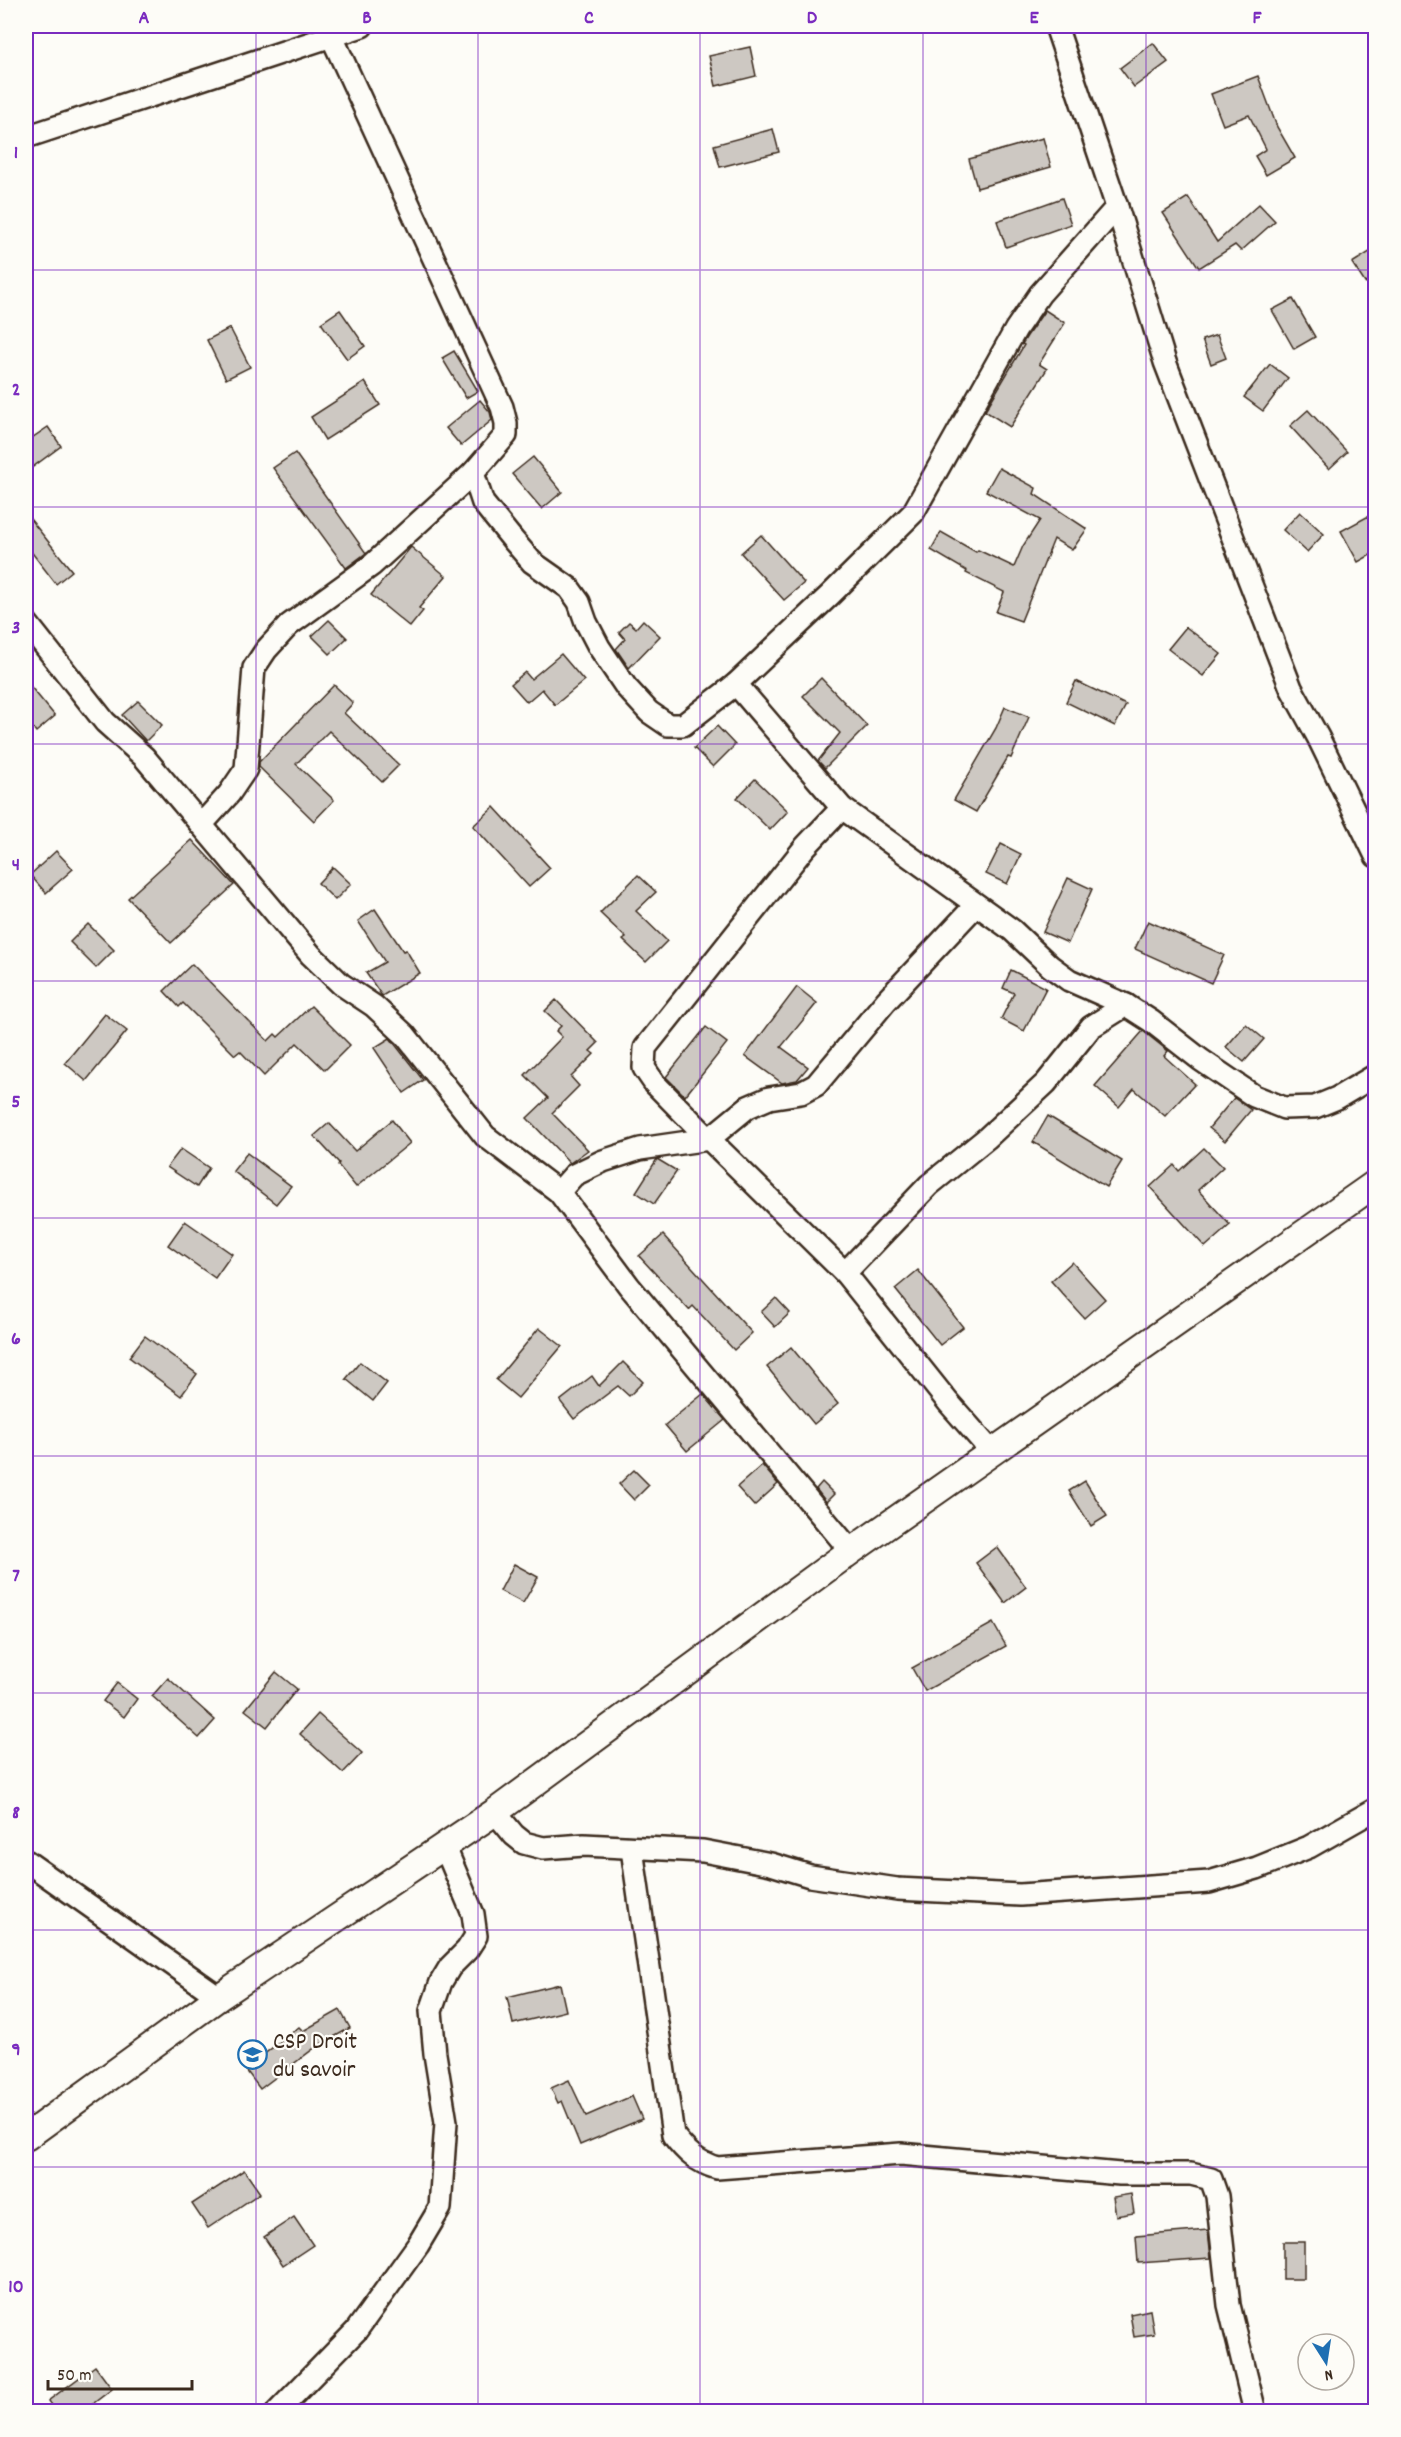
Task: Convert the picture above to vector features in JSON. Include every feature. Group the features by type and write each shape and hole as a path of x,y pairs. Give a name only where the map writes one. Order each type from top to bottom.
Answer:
{"main road":[{"path":"26,2137 219,1997 495,1812 991,1451 1376,1183"}],"street":[{"path":"26,137 362,26"},
{"path":"1056,26 1117,207 1165,362 1291,688 1318,737 1376,856"},
{"path":"201,825 229,794 246,769 254,668 266,650 289,624 372,565 473,474 506,435 502,407 332,37"},
{"path":"473,474 483,503 532,562 569,588 579,602 598,647 626,687 649,712 668,725 683,725 736,684 913,513 1016,329 1040,294 1117,207"},
{"path":"449,495 483,503"},
{"path":"26,622 105,722 144,757 311,956 341,984 374,1006 405,1035 485,1136 559,1192 629,1286 851,1551"},
{"path":"736,684 842,808 1011,930 1050,966 1069,980 1126,1005 1254,1096 1284,1108 1315,1107 1346,1094 1376,1075"},
{"path":"842,808 806,847 645,1048 644,1068 655,1084 845,1273 948,1402 991,1451"},
{"path":"559,1192 574,1175 603,1161 640,1149 709,1139 748,1107 769,1098 801,1093 816,1085 886,1001 976,905"},
{"path":"845,1273 929,1185 987,1137 1046,1083 1091,1027 1126,1005"},
{"path":"495,1812 514,1835 524,1843 543,1848 584,1845 703,1851 771,1864 810,1876 897,1889 1020,1895 1209,1881 1257,1868 1309,1847 1376,1809"},
{"path":"277,2412 356,2331 418,2245 440,2208 446,2122 431,2011 446,1975 476,1936 473,1914 444,1845"},
{"path":"632,1849 673,2135 685,2151 701,2163 717,2168 901,2154 1120,2174 1191,2174 1210,2179 1217,2196 1229,2305 1256,2412"},
{"path":"26,1861 219,1997"}],"building":[{"path":"1153,43 1168,62 1134,87 1120,68"},
{"path":"750,47 756,76 716,86 709,56"},
{"path":"1258,76 1277,127 1295,158 1266,175 1255,156 1266,149 1249,115 1223,125 1211,94"},
{"path":"773,129 779,152 720,167 714,145"},
{"path":"1043,138 1051,167 977,188 969,159"},
{"path":"1188,197 1217,242 1259,204 1275,221 1241,251 1235,245 1199,268 1163,213"},
{"path":"1062,198 1071,224 1006,247 997,221"},
{"path":"1376,248 1376,277 1365,283 1352,263"},
{"path":"1293,299 1315,337 1294,349 1272,310"},
{"path":"340,310 365,346 347,359 321,323"},
{"path":"1045,310 1065,323 1039,364 1047,369 1010,427 985,411 1024,345 1022,344"},
{"path":"230,328 250,367 226,379 207,340"},
{"path":"1217,335 1226,358 1211,364 1202,340"},
{"path":"454,351 478,391 466,398 442,358"},
{"path":"1270,364 1288,378 1263,411 1244,397"},
{"path":"365,382 380,405 325,440 311,417"},
{"path":"480,400 490,412 492,420 461,446 446,428"},
{"path":"1308,410 1347,452 1329,469 1290,426"},
{"path":"48,427 61,446 26,472 26,442"},
{"path":"295,453 366,553 346,568 273,468"},
{"path":"533,457 562,492 542,509 512,474"},
{"path":"999,468 1036,488 1034,494 1087,529 1072,550 1054,539 1021,621 996,612 1004,592 966,573 967,571 931,550 941,532 976,552 978,550 1014,567 1023,546 1040,520 986,491"},
{"path":"1300,512 1324,534 1307,552 1283,530"},
{"path":"1376,512 1376,552 1358,562 1341,531"},
{"path":"26,514 72,571 56,584 26,545"},
{"path":"761,535 804,583 784,600 741,553"},
{"path":"411,547 446,576 419,608 423,611 410,627 371,595"},
{"path":"329,620 347,638 330,654 312,636"},
{"path":"643,620 660,636 629,668 616,649 625,639 619,632 629,622 636,628"},
{"path":"1186,627 1221,654 1203,676 1168,649"},
{"path":"561,654 584,681 555,705 542,689 527,702 511,684 525,672 531,679"},
{"path":"821,678 867,726 825,768 818,761 840,733 803,696"},
{"path":"26,681 55,716 36,732 26,719"},
{"path":"1076,681 1126,705 1115,726 1066,702"},
{"path":"334,685 353,703 344,713 399,765 382,782 329,731 296,764 334,800 314,821 259,767 259,762"},
{"path":"138,701 162,725 146,741 122,715"},
{"path":"1005,707 1029,717 1011,758 1008,757 976,812 954,800 996,728"},
{"path":"717,726 735,745 713,767 694,748"},
{"path":"755,779 788,811 770,830 737,798"},
{"path":"494,807 550,868 529,887 473,826"},
{"path":"192,840 234,885 171,943 128,898"},
{"path":"1001,844 1021,854 1007,884 986,874"},
{"path":"56,851 73,869 46,893 30,875"},
{"path":"333,867 351,884 335,900 318,883"},
{"path":"638,875 656,892 636,911 667,941 646,962 623,940 626,938 600,913"},
{"path":"1068,878 1092,889 1068,943 1043,932"},
{"path":"375,909 420,973 382,996 366,973 385,962 358,921"},
{"path":"1148,921 1224,955 1211,983 1135,949"},
{"path":"88,924 114,950 96,968 70,942"},
{"path":"192,964 268,1041 275,1034 278,1037 311,1006 350,1045 325,1070 297,1043 264,1076 240,1051 235,1055 183,1003 179,1007 164,991"},
{"path":"1011,970 1046,988 1024,1031 1001,1019 1014,993 1003,988"},
{"path":"797,987 817,1003 781,1047 808,1067 797,1080 782,1083 745,1056"},
{"path":"556,1000 598,1043 590,1051 594,1054 571,1077 579,1086 552,1113 588,1150 570,1163 527,1118 548,1098 525,1075 562,1037 556,1031 561,1026 545,1011"},
{"path":"105,1014 127,1031 86,1081 65,1063"},
{"path":"1246,1024 1264,1039 1244,1062 1226,1047"},
{"path":"706,1027 727,1043 685,1096 666,1077"},
{"path":"1143,1031 1168,1051 1164,1056 1195,1084 1165,1116 1134,1089 1119,1107 1095,1086"},
{"path":"390,1038 423,1080 404,1093 374,1048"},
{"path":"1234,1098 1251,1110 1225,1141 1209,1128"},
{"path":"1048,1116 1122,1161 1106,1187 1033,1142"},
{"path":"392,1120 410,1143 356,1187 338,1165 339,1163 314,1136 329,1123 355,1151"},
{"path":"1204,1148 1223,1167 1198,1190 1230,1225 1205,1247 1150,1187 1174,1165 1179,1171"},
{"path":"181,1149 209,1168 197,1187 167,1167"},
{"path":"247,1153 291,1186 276,1204 233,1171"},
{"path":"657,1159 677,1171 654,1204 636,1192"},
{"path":"185,1221 232,1254 215,1278 168,1245"},
{"path":"663,1235 752,1333 734,1350 693,1306 689,1310 639,1256"},
{"path":"1072,1262 1105,1299 1084,1318 1051,1281"},
{"path":"918,1270 963,1327 940,1345 895,1289"},
{"path":"776,1298 790,1313 775,1327 761,1312"},
{"path":"539,1328 562,1346 518,1398 496,1380"},
{"path":"145,1336 197,1374 181,1396 129,1357"},
{"path":"791,1347 838,1404 814,1424 767,1367"},
{"path":"360,1362 387,1383 373,1401 346,1379"},
{"path":"623,1362 643,1382 629,1396 618,1386 574,1419 560,1401 592,1376 599,1386"},
{"path":"703,1394 725,1420 687,1451 665,1425"},
{"path":"762,1465 778,1484 754,1506 737,1487"},
{"path":"634,1470 649,1485 634,1500 619,1484"},
{"path":"1085,1481 1107,1516 1091,1526 1069,1491"},
{"path":"822,1482 834,1494 826,1502 816,1489"},
{"path":"997,1547 1026,1587 1005,1603 976,1563"},
{"path":"514,1564 538,1577 523,1603 500,1591"},
{"path":"993,1623 1006,1646 925,1691 912,1668"},
{"path":"276,1672 297,1689 267,1727 245,1710"},
{"path":"168,1678 215,1720 199,1738 152,1696"},
{"path":"117,1683 137,1699 124,1717 103,1701"},
{"path":"318,1714 362,1753 343,1773 300,1734"},
{"path":"560,1984 566,2011 513,2024 507,1997"},
{"path":"340,2010 350,2028 316,2047 260,2089 245,2069 299,2027 303,2031"},
{"path":"569,2080 586,2116 632,2096 642,2119 580,2145 562,2101 558,2103 551,2088"},
{"path":"244,2170 260,2193 208,2228 192,2204"},
{"path":"1131,2194 1134,2213 1116,2216 1113,2197"},
{"path":"294,2217 313,2245 283,2265 264,2237"},
{"path":"1208,2230 1211,2258 1138,2263 1136,2236"},
{"path":"1283,2242 1304,2242 1304,2279 1283,2279"},
{"path":"1150,2310 1154,2334 1134,2337 1130,2314"},
{"path":"95,2366 112,2389 82,2412 56,2412 48,2401"}],"place":[{"name":"CSP Droit du savoir","path":"252,2054"}]}
